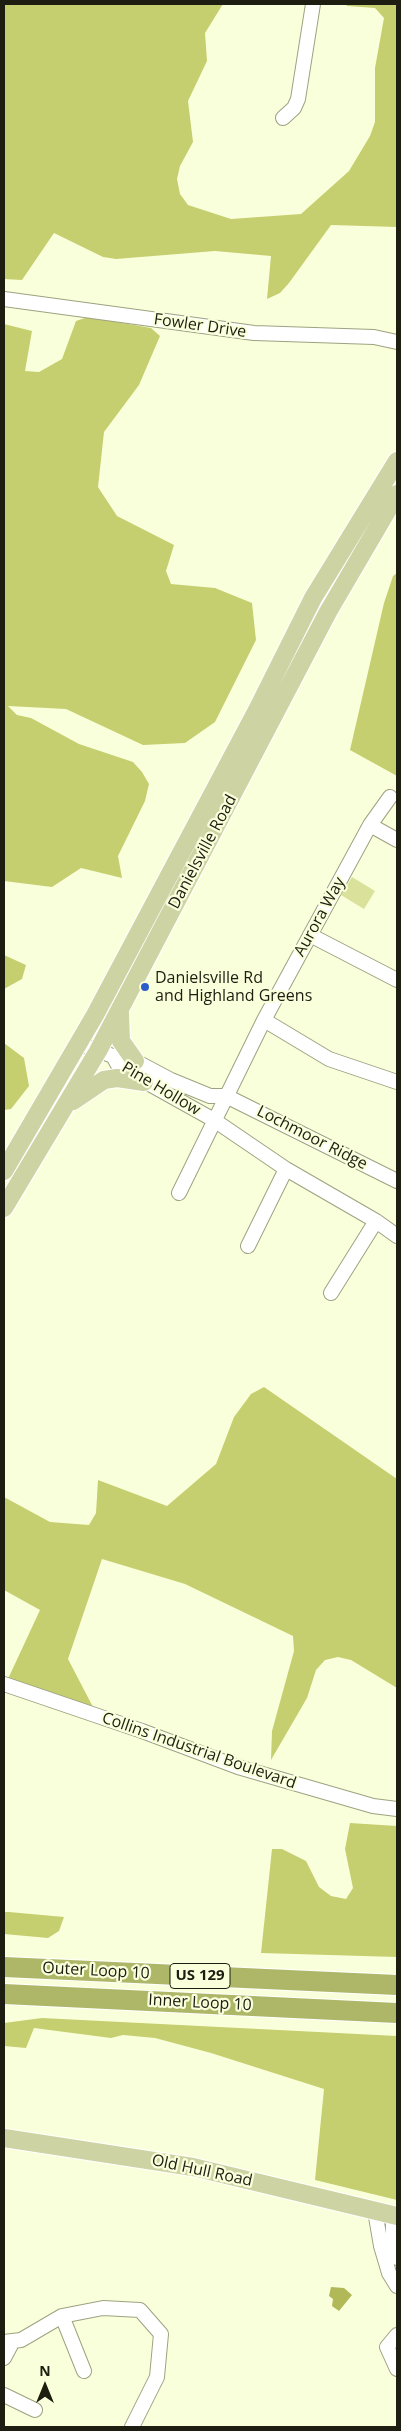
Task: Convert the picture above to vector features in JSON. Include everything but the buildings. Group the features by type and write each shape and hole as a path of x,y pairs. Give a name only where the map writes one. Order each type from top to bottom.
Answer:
{"highway":[{"name":"Outer Loop 10","path":"4,1967 397,1986"},
{"name":"Inner Loop 10","path":"4,1994 397,2013"},
{"path":"4,2006 84,1998"}],"main road":[{"name":"Danielsville Road","path":"4,1171 79,1044 253,718 338,553 397,461"},
{"name":"Danielsville Road","path":"4,1208 65,1107 105,1053 121,1007 323,623 397,494"},
{"path":"305,614 323,623"},
{"path":"121,1007 120,1034 124,1047 135,1061"},
{"path":"65,1107 104,1080 117,1078 144,1082"},
{"name":"Old Hull Road","path":"4,2138 192,2168 395,2215"}],"street":[{"path":"283,118 294,108 298,99 313,4"},
{"name":"Fowler Drive","path":"4,299 254,333 374,337 397,342"},
{"name":"Aurora Way","path":"214,1120 264,1020 310,935 370,825 390,796"},
{"path":"370,825 397,840"},
{"path":"310,935 397,980"},
{"path":"264,1020 329,1060 397,1082"},
{"path":"79,1044 105,1053"},
{"name":"Pine Hollow","path":"105,1053 122,1054 210,1096 226,1096"},
{"name":"Pine Hollow","path":"105,1053 119,1067 214,1120 286,1169 376,1221 397,1236"},
{"name":"Lochmoor Ridge","path":"226,1096 397,1181"},
{"name":"Pine Hollow","path":"179,1193 214,1120"},
{"path":"248,1246 286,1169"},
{"path":"331,1293 376,1221"},
{"name":"Collins Industrial Boulevard","path":"4,1684 136,1729 238,1767 374,1806 397,1810"},
{"path":"375,2210 386,2264 397,2286"},
{"path":"395,2215 394,2247 397,2258"},
{"path":"4,2358 8,2342 21,2340 62,2316 103,2308 140,2310 161,2334 158,2376 132,2427"},
{"path":"62,2316 84,2371"},
{"path":"397,2335 387,2348 397,2369"},
{"path":"4,2395 35,2410"}],"shaded area":[{"path":"4,4 223,4 205,33 207,61 188,101 193,142 180,166 177,179 180,194 188,205 231,219 301,214 349,171 370,136 375,122 375,68 384,18 375,8 347,6 346,4 397,4 397,227 331,225 289,283 280,293 267,299 271,256 215,251 116,259 103,257 54,233 22,280 4,279"},
{"path":"88,317 151,328 160,336 139,385 104,432 98,487 117,516 174,545 166,571 171,584 215,588 252,603 256,640 215,722 185,743 143,745 66,709 8,706 17,715 31,718 79,744 133,762 149,784 145,801 118,856 122,878 81,868 52,887 4,881 4,324 32,331 25,371 39,372 62,359 76,321"},
{"path":"397,573 397,776 350,750 384,603 393,576"},
{"path":"352,877 375,891 364,909 341,895"},
{"path":"4,955 26,965 22,979 4,989"},
{"path":"4,1043 24,1058 29,1086 11,1109 4,1110"},
{"path":"264,1387 397,1479 397,1688 351,1660 338,1657 325,1660 316,1670 307,1698 271,1760 272,1731 294,1651 293,1636 185,1584 102,1559 68,1659 93,1707 7,1681 40,1610 4,1590 4,1497 50,1522 89,1525 96,1513 98,1480 167,1506 216,1464 234,1417 251,1394"},
{"path":"350,1823 397,1826 397,1957 261,1953 272,1849 282,1849 306,1861 319,1887 331,1896 346,1899 353,1888 345,1849"},
{"path":"4,1912 64,1917 59,1931 48,1938 4,1934"},
{"path":"42,2018 397,2036 397,2200 315,2180 324,2089 211,2053 155,2038 123,2035 111,2038 34,2028 26,2048 4,2046 4,2023"},
{"path":"331,2287 344,2288 352,2295 339,2311 332,2306 333,2299 329,2296"}],"place":[{"name":"Danielsville Rd and Highland Greens","path":"145,987"}]}
